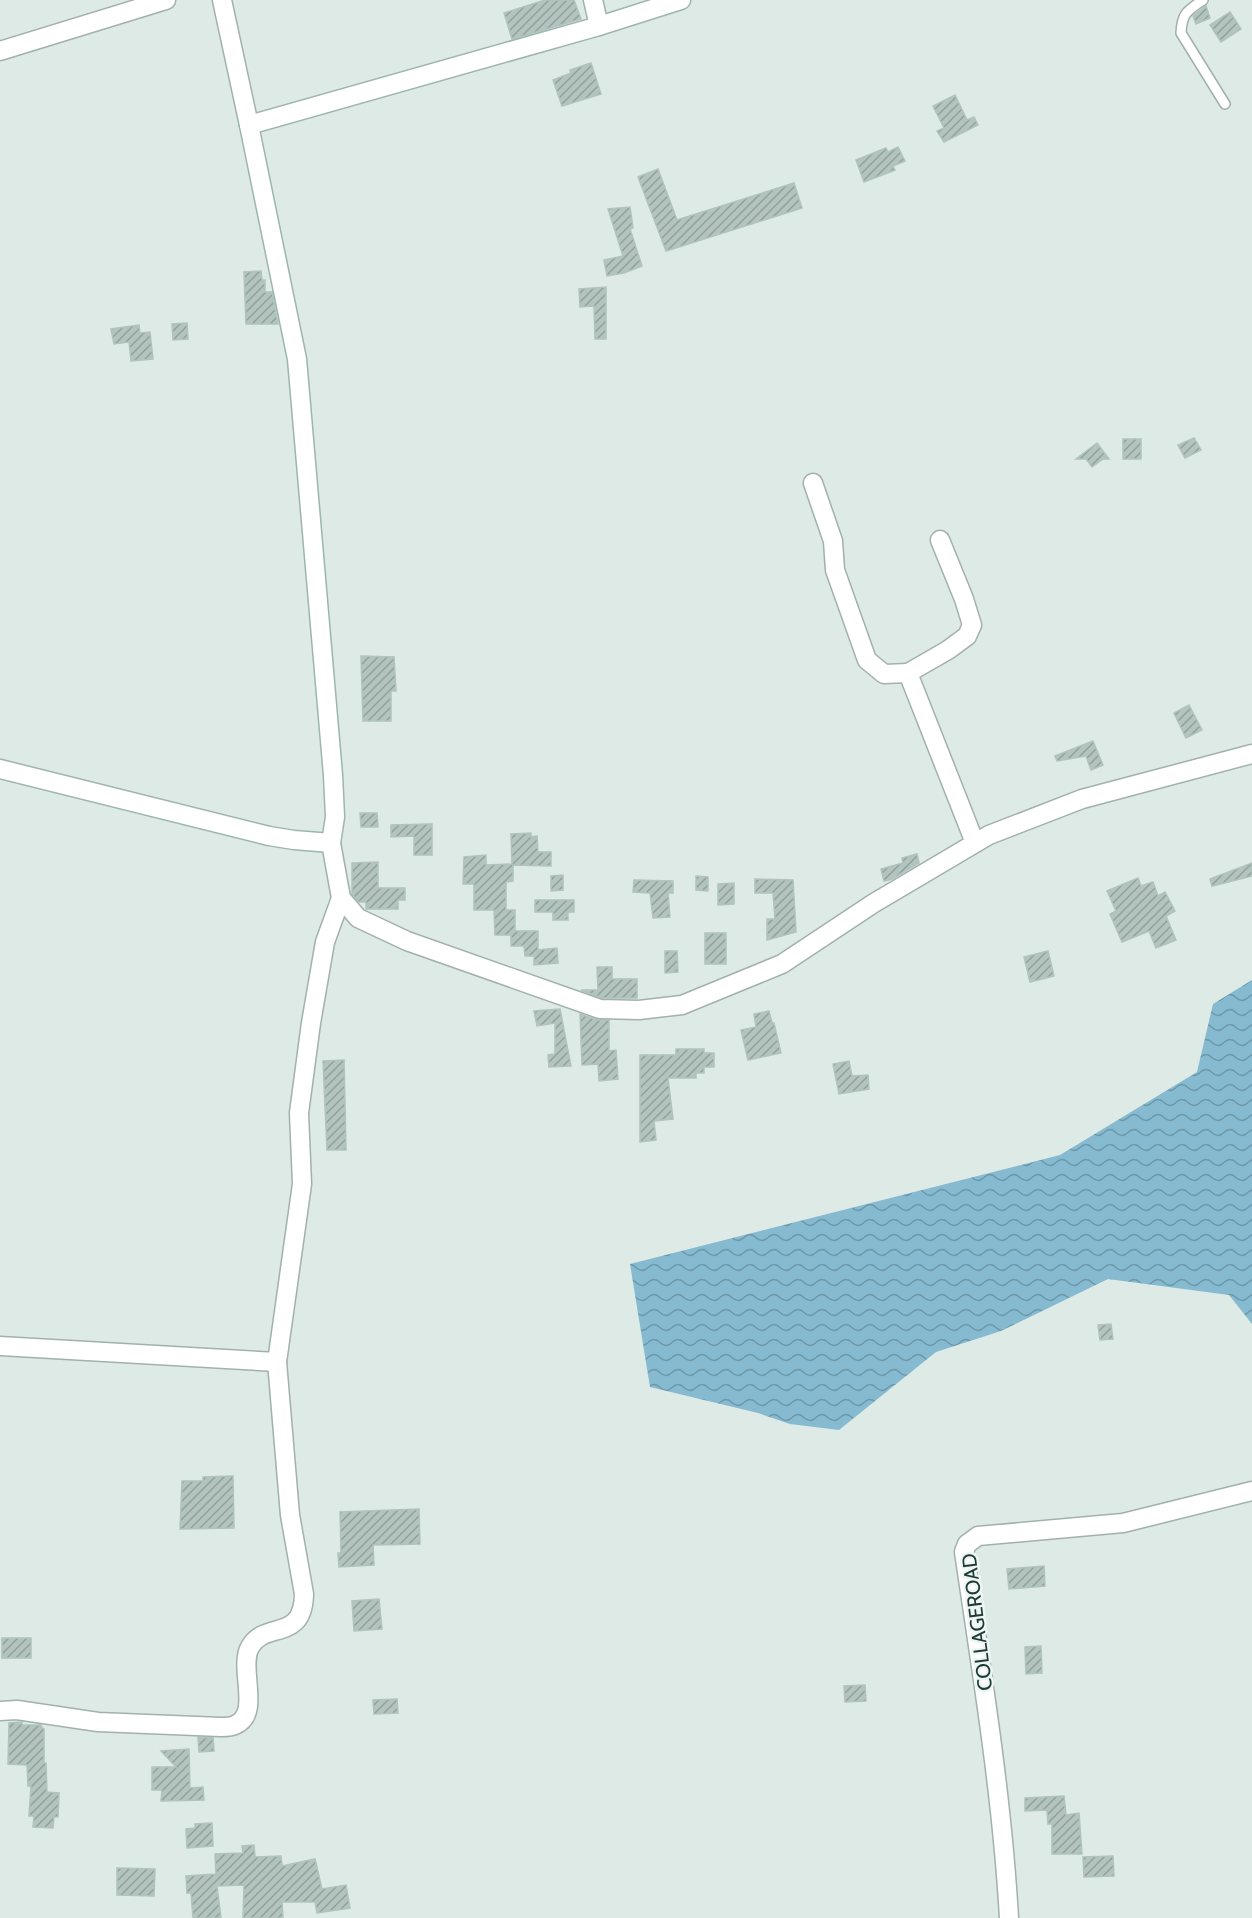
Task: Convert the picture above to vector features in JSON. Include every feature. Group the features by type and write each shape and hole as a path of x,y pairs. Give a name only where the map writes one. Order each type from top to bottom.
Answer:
{"street":[{"path":"0,51 166,0"},
{"path":"222,0 297,359 333,776 335,817 331,843 341,898 358,918 407,941 600,1009 639,1010 682,1005 782,964 874,903 989,835 1082,799 1252,754"},
{"path":"593,0 599,26"},
{"path":"249,125 599,26 681,0"},
{"path":"813,483 833,541 835,570 867,660 884,674 908,673 967,636 972,625 940,540"},
{"path":"908,673 975,843"},
{"path":"0,769 269,836 331,843"},
{"path":"0,1711 17,1710 98,1722 221,1727 235,1725 244,1718 248,1706 246,1657 250,1646 269,1633 295,1623 302,1612 303,1584 290,1515 278,1362 302,1184 299,1113 311,1023 325,942 341,898"},
{"path":"0,1346 278,1362"},
{"name":"COLLAGEROAD","path":"1009,1918 1005,1857 989,1718 964,1552 967,1544 978,1536 1123,1523 1252,1491"}],"lane":[{"path":"1203,0 1185,12 1181,33 1225,104"}],"water":[{"path":"1252,980 1252,1324 1229,1295 1108,1279 1001,1331 936,1352 839,1430 790,1424 758,1413 650,1387 630,1264 1060,1155 1197,1072 1213,1004"}],"building":[{"path":"545,0 574,0 581,19 512,39 504,13"},
{"path":"1206,6 1210,18 1196,24 1193,16"},
{"path":"1230,12 1241,29 1221,42 1210,25"},
{"path":"591,63 601,94 562,106 553,80 571,73 570,70"},
{"path":"955,95 967,120 974,117 978,125 944,142 937,131 944,128 933,106"},
{"path":"898,147 905,161 893,166 895,170 864,182 856,160 886,148 888,152"},
{"path":"658,169 677,220 794,183 802,208 666,251 638,177"},
{"path":"630,207 633,228 630,229 642,266 607,276 604,260 623,256 608,209"},
{"path":"261,271 262,280 265,280 265,292 272,292 278,324 246,324 244,272"},
{"path":"606,287 606,339 595,339 594,306 580,307 579,289"},
{"path":"187,323 188,339 173,340 172,324"},
{"path":"139,325 140,333 150,332 153,359 131,361 129,342 114,344 111,329"},
{"path":"1194,438 1201,450 1185,458 1178,445"},
{"path":"1123,439 1141,439 1141,459 1123,459"},
{"path":"1097,443 1109,459 1103,459 1092,467 1086,459 1076,459"},
{"path":"361,656 394,657 396,691 391,691 391,721 363,721"},
{"path":"1189,705 1202,730 1186,738 1174,713"},
{"path":"1093,741 1103,765 1091,770 1086,756 1057,761 1055,756"},
{"path":"360,813 377,813 378,827 361,827"},
{"path":"432,824 432,855 414,855 414,836 391,837 391,825"},
{"path":"531,833 531,837 537,836 538,852 551,852 551,866 513,865 513,881 506,882 506,910 515,910 515,931 538,931 538,950 557,948 558,963 534,965 534,956 525,956 524,946 511,946 511,935 495,935 494,910 474,910 474,884 463,884 464,857 486,855 486,865 512,864 511,834"},
{"path":"917,854 919,863 892,879 884,881 881,869 903,863 902,858"},
{"path":"378,862 378,888 405,888 405,900 398,900 398,909 366,909 366,902 359,902 352,894 352,863"},
{"path":"1252,863 1252,876 1212,886 1210,879"},
{"path":"563,875 563,890 551,891 551,876"},
{"path":"696,876 708,877 708,891 696,890"},
{"path":"1138,878 1141,886 1153,882 1158,896 1165,892 1175,911 1166,916 1176,940 1156,948 1149,931 1122,942 1110,914 1116,911 1107,891"},
{"path":"755,879 793,880 796,932 767,940 767,919 775,919 773,893 755,893"},
{"path":"634,880 673,881 673,893 668,893 670,917 653,918 650,893 633,892"},
{"path":"734,883 734,904 718,905 718,884"},
{"path":"535,900 574,900 574,912 568,912 568,920 553,920 553,912 535,912"},
{"path":"705,933 726,933 726,964 705,964"},
{"path":"665,951 677,951 678,972 665,973"},
{"path":"1048,951 1054,976 1030,982 1024,957"},
{"path":"597,967 612,967 612,979 637,979 637,998 602,998 581,990 598,990"},
{"path":"560,1009 571,1066 549,1067 548,1055 555,1054 555,1023 537,1026 534,1011"},
{"path":"769,1011 781,1053 748,1060 741,1030 756,1027 754,1014"},
{"path":"580,1014 597,1020 609,1020 609,1051 616,1050 618,1079 599,1081 598,1064 582,1065"},
{"path":"676,1049 704,1049 704,1053 714,1053 714,1067 704,1067 704,1073 696,1073 696,1078 668,1078 673,1119 654,1121 656,1140 640,1142 640,1055 676,1055"},
{"path":"344,1060 346,1150 327,1150 323,1061"},
{"path":"849,1061 852,1076 868,1075 869,1089 839,1094 833,1064"},
{"path":"1111,1324 1113,1339 1100,1340 1098,1325"},
{"path":"233,1476 234,1528 180,1529 182,1481 203,1481 203,1477"},
{"path":"419,1509 420,1544 373,1545 374,1565 339,1567 340,1512"},
{"path":"1044,1566 1045,1586 1009,1589 1007,1569"},
{"path":"379,1599 382,1629 354,1631 352,1601"},
{"path":"2,1638 31,1638 31,1658 2,1658"},
{"path":"1041,1646 1042,1673 1026,1674 1025,1647"},
{"path":"865,1685 866,1701 845,1702 844,1686"},
{"path":"397,1699 398,1713 374,1714 373,1700"},
{"path":"22,1722 22,1725 41,1725 44,1729 47,1792 59,1793 58,1817 54,1817 53,1828 33,1827 34,1816 29,1816 31,1786 28,1786 27,1765 8,1764 9,1723"},
{"path":"198,1737 213,1738 214,1751 199,1752"},
{"path":"189,1749 190,1788 203,1787 204,1800 161,1801 162,1790 152,1790 152,1767 176,1767 161,1751"},
{"path":"1064,1796 1066,1815 1079,1813 1082,1854 1052,1854 1052,1824 1048,1824 1047,1810 1025,1811 1025,1798"},
{"path":"212,1823 213,1846 187,1848 186,1829 195,1828 195,1824"},
{"path":"254,1845 255,1857 281,1856 282,1866 315,1859 322,1889 346,1885 350,1908 317,1913 315,1902 282,1902 283,1918 243,1918 244,1885 217,1886 221,1918 193,1918 191,1893 187,1893 186,1876 216,1874 215,1854 243,1853 242,1846"},
{"path":"1113,1856 1114,1876 1084,1877 1083,1857"},
{"path":"117,1868 155,1869 154,1896 117,1895"}]}
